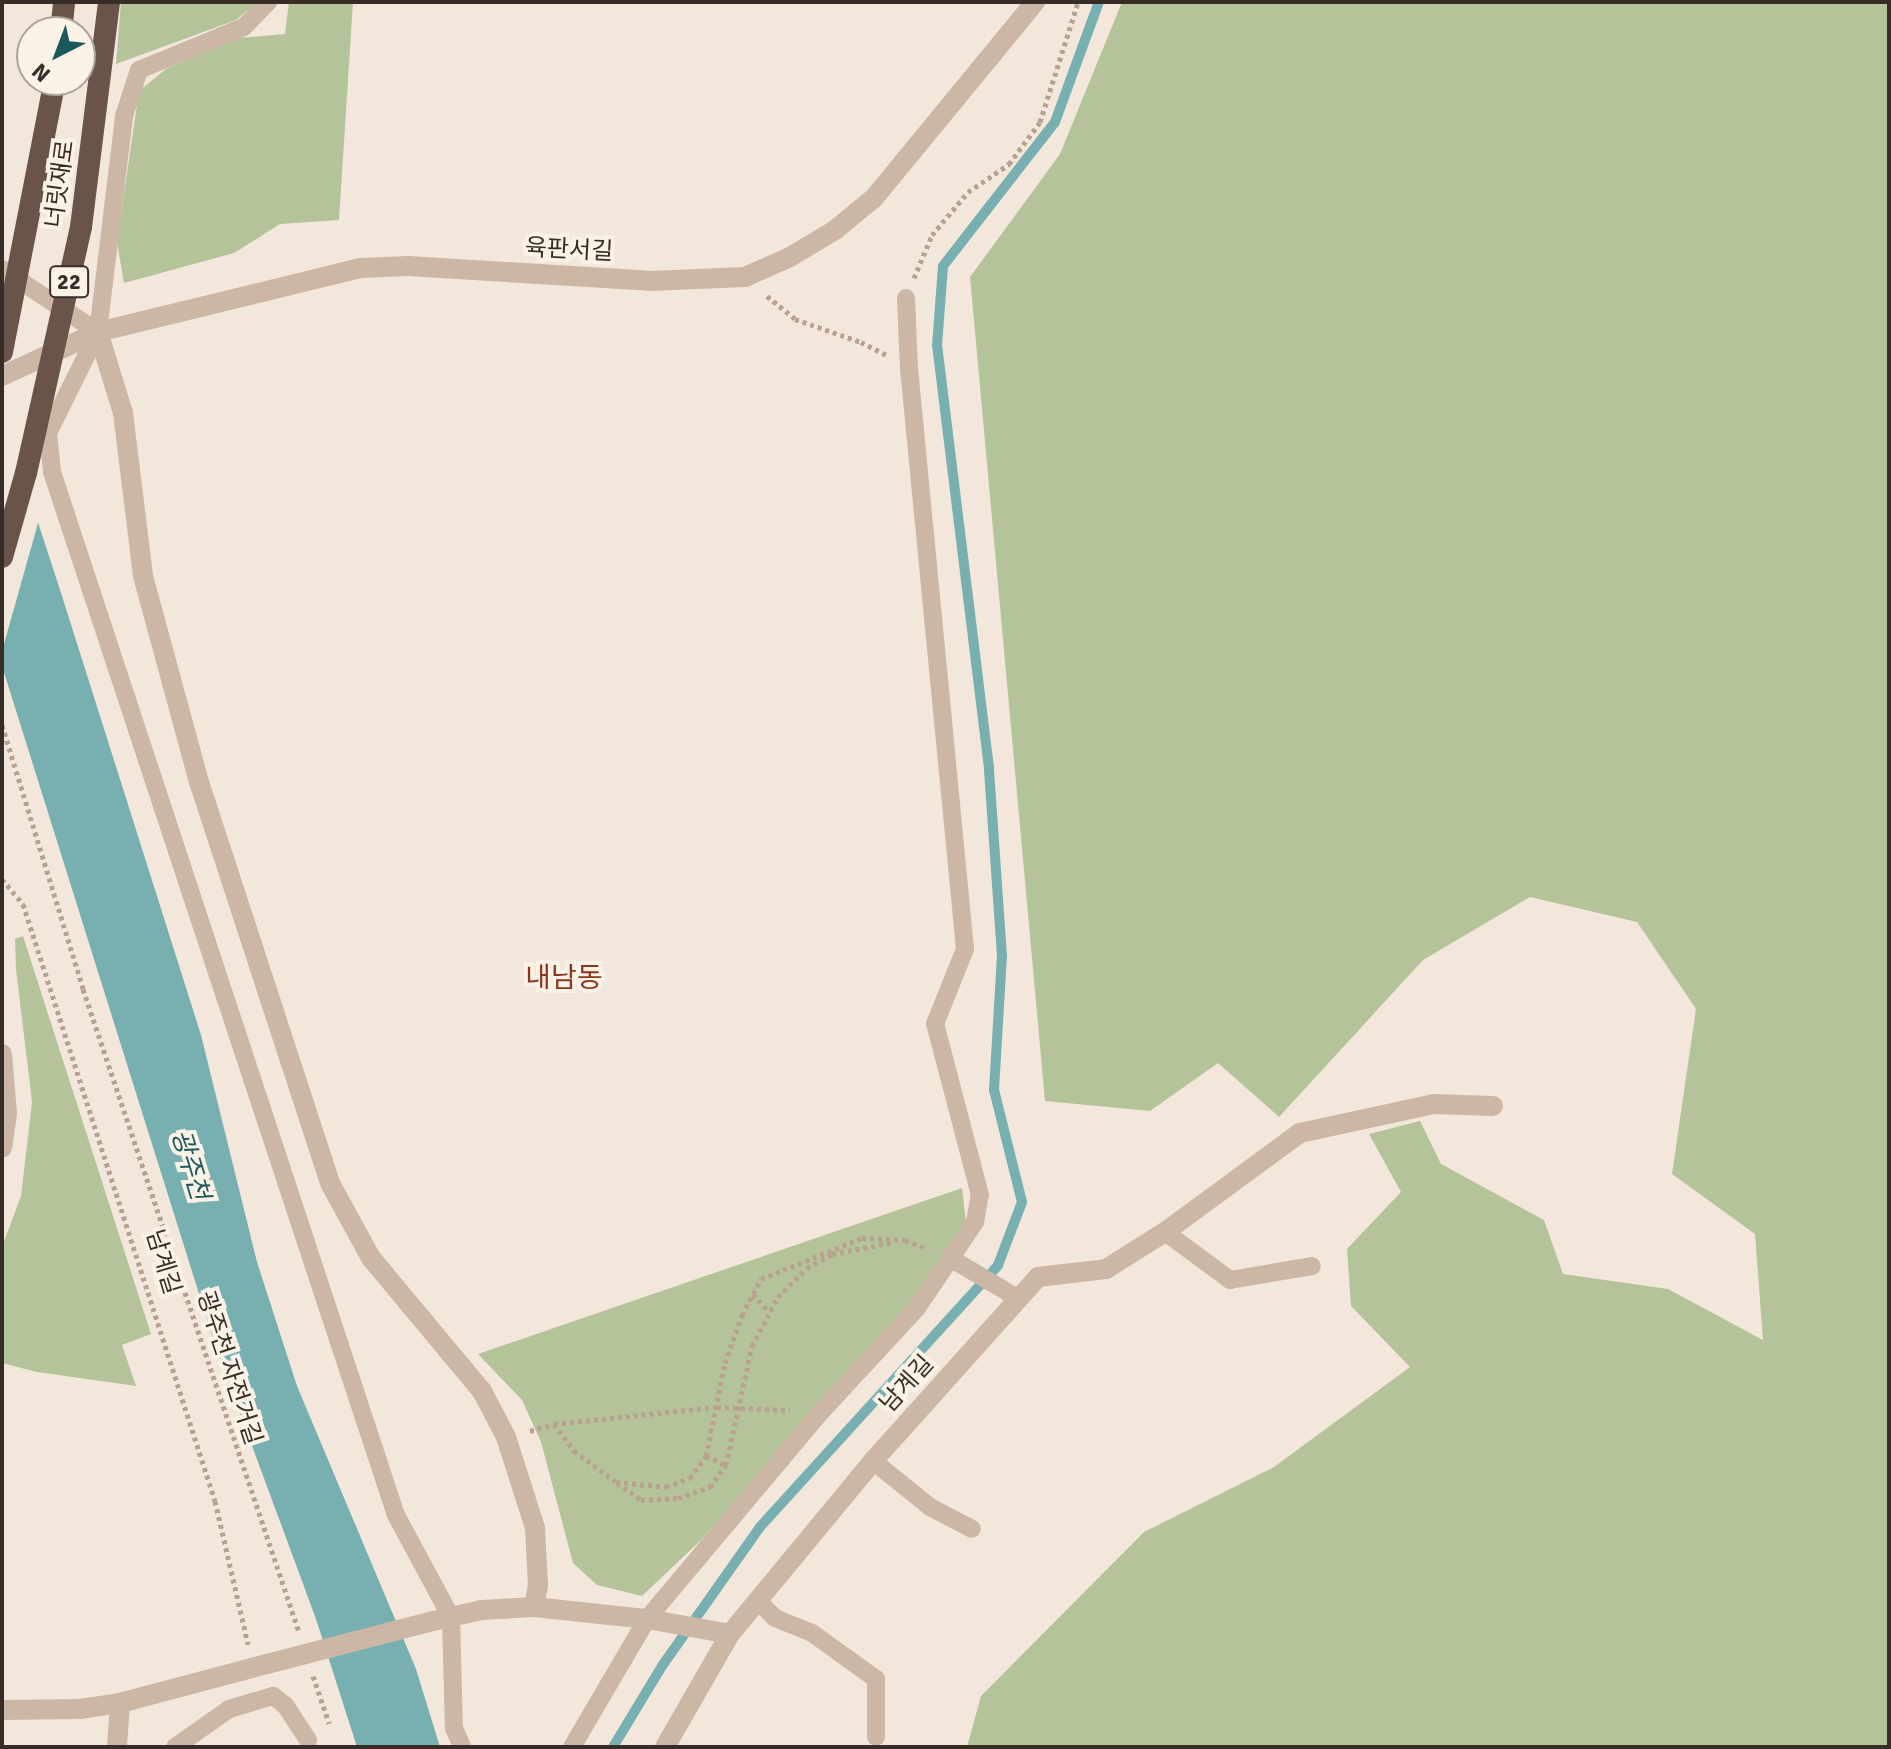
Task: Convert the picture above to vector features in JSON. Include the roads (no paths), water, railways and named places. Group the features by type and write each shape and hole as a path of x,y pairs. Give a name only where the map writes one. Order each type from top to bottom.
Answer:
{"highway":[{"name":"너릿재로","path":"2,557 26,473 81,227 109,2"},
{"name":"너릿재로","path":"2,352 52,96"}],"street":[{"name":"육판서길","path":"3,376 98,332 360,268 408,266 650,281 745,277 790,257 835,230 874,198 1035,2"},
{"path":"98,332 123,413 147,591 199,782 331,1185 371,1258 482,1391 506,1437 535,1528 538,1585 534,1607"},
{"path":"2,1054 7,1113 2,1148"},
{"name":"남계길","path":"665,1747 721,1632 757,1600 873,1461 1038,1277 1106,1269 1165,1232 1300,1133 1434,1104 1493,1106"},
{"path":"2,1710 80,1709 120,1703 482,1610 534,1607 657,1621 721,1632"},
{"path":"117,1747 120,1703"}],"lane":[{"path":"268,2 244,27 139,70 124,116 98,332 48,433 52,472 396,1515 442,1619 454,1728 462,1747"},
{"path":"2,269 98,332"},
{"path":"572,1747 657,1621 821,1412 917,1308 954,1260 975,1222 980,1195 935,1024 965,949 909,368 906,298"},
{"path":"1165,1232 1230,1280 1312,1266"},
{"path":"954,1260 1019,1299"},
{"path":"873,1461 930,1507 972,1529"},
{"path":"757,1600 775,1618 812,1633 876,1679 876,1737"},
{"path":"183,1745 229,1709 273,1696 285,1705 308,1740"}],"water":[{"name":"광주천","path":"2,432 35,513 201,1035 257,1262 297,1386 416,1669 440,1747 357,1747 316,1619 217,1351 2,666"}],"waterway":[{"path":"613,1747 662,1666 760,1527 998,1265 1022,1202 994,1090 1002,956 989,768 937,346 943,266 1055,122 1099,2"}],"district":[{"name":"내남동","path":"564,978"}]}
